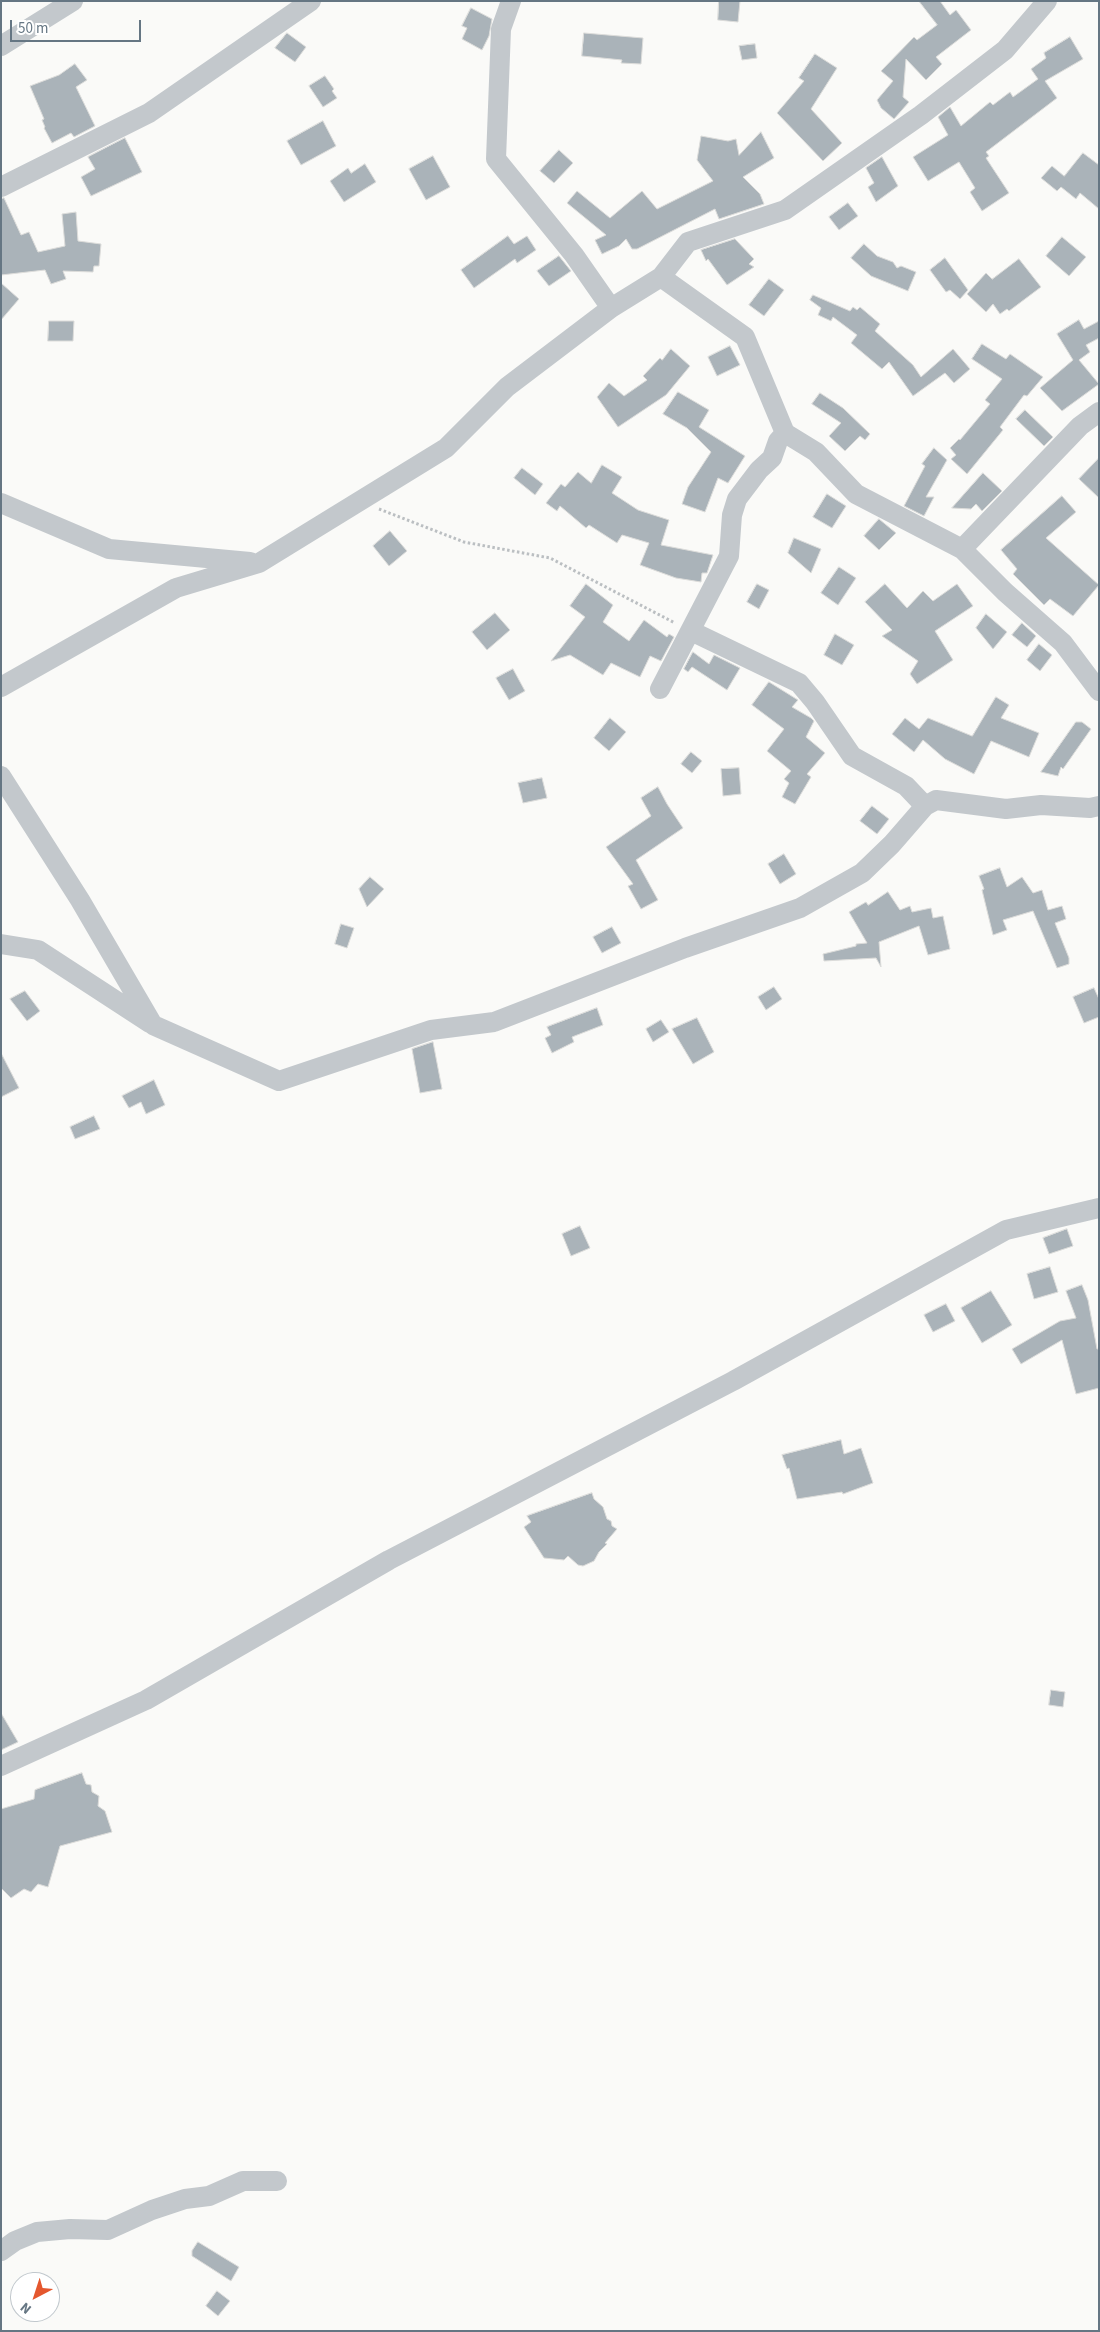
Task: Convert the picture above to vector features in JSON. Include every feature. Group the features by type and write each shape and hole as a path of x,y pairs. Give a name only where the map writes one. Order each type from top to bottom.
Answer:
{"street":[{"path":"1,46 73,1"},
{"path":"1,187 148,113 310,1"},
{"path":"511,1 502,29 496,159 574,255 611,308"},
{"path":"1,687 176,588 259,563 446,448 508,387 611,308 660,277 688,242 785,210 921,115 1005,50 1047,1"},
{"path":"660,277 745,337 785,433 816,452 856,494 962,549 1005,592 1062,643 1099,691"},
{"path":"962,549 1080,426 1099,412"},
{"path":"660,689 729,556 732,515 737,499 759,470 772,458 778,441 785,433"},
{"path":"1,502 109,549 259,563"},
{"path":"691,631 799,683 815,702 852,756 906,786 925,806"},
{"path":"1,776 80,900 153,1026"},
{"path":"1,944 38,950 153,1026 279,1081 431,1030 494,1022 685,948 800,908 862,874 892,844 925,806 936,800 1006,810 1041,806 1090,808 1099,806"},
{"path":"1,1766 146,1700 389,1560 733,1380 1006,1230 1099,1208"},
{"path":"1,2251 14,2241 37,2232 70,2228 108,2230 152,2210 185,2199 209,2196 243,2181 277,2181"}],"path":[{"path":"359,501 464,542 550,558 691,631"}],"building":[{"path":"719,1 740,1 738,22 718,20"},
{"path":"919,1 940,1 950,15 956,10 971,30 936,57 942,64 926,80 906,59 903,97 909,102 894,119 881,108 877,100 893,81 881,71 914,37 917,40 937,25"},
{"path":"471,8 492,19 489,36 482,50 462,39 467,28 462,26"},
{"path":"287,33 306,47 295,62 275,48"},
{"path":"584,33 643,38 641,64 621,63 622,60 582,56"},
{"path":"1070,37 1083,59 1045,81 1057,98 986,152 989,156 986,158 1009,193 982,211 970,192 975,188 959,162 928,181 913,157 948,135 938,117 950,107 961,126 990,102 993,105 1010,92 1013,97 1038,79 1031,69 1046,58 1044,53"},
{"path":"755,44 757,58 742,60 739,46"},
{"path":"815,54 837,68 811,109 842,143 823,161 777,113 804,81 799,78"},
{"path":"75,64 87,80 76,87 95,126 74,137 71,133 52,143 44,128 42,120 44,119 30,86 59,75"},
{"path":"325,76 334,89 332,91 337,98 323,107 309,86"},
{"path":"323,121 336,146 301,165 287,141"},
{"path":"761,132 774,158 743,177 760,194 764,204 719,219 715,209 637,249 632,249 626,239 619,246 602,254 595,240 606,235 567,203 577,191 610,218 642,191 657,209 713,181 697,160 701,136 728,141 736,139 739,155"},
{"path":"125,138 142,172 91,196 81,177 95,169 88,157"},
{"path":"559,150 573,163 554,183 540,171"},
{"path":"1083,153 1099,165 1099,209 1080,193 1076,199 1061,187 1057,191 1041,178 1052,166 1064,176"},
{"path":"433,156 450,187 426,200 409,169"},
{"path":"882,157 898,186 876,202 868,187 874,183 866,168"},
{"path":"365,164 376,182 344,202 330,181 348,168 351,173"},
{"path":"4,198 21,235 29,232 38,252 65,246 62,214 76,212 78,241 101,244 99,266 94,266 93,272 63,271 66,279 51,284 45,270 1,275 1,199"},
{"path":"848,203 858,216 839,230 829,217"},
{"path":"508,236 514,244 527,236 536,250 517,263 515,259 474,288 461,270"},
{"path":"1062,237 1086,257 1069,276 1046,256"},
{"path":"735,239 754,259 749,264 754,267 727,285 708,259 706,261 701,250"},
{"path":"864,244 877,256 893,262 897,268 901,266 916,272 908,291 871,276 851,258"},
{"path":"559,256 571,271 549,286 537,271"},
{"path":"945,258 968,290 960,299 950,290 946,292 930,270"},
{"path":"1019,259 1041,287 1009,311 1007,309 1000,314 993,304 986,312 967,294 986,273 992,279"},
{"path":"769,279 784,290 764,316 749,305"},
{"path":"1,283 19,299 1,320"},
{"path":"813,295 850,311 853,307 857,310 860,307 880,324 875,331 913,365 921,377 953,349 970,369 954,383 945,373 913,396 889,362 882,369 851,343 857,335 833,317 831,321 818,315 821,308 810,300"},
{"path":"1079,320 1084,329 1099,321 1099,338 1086,345 1090,352 1079,360 1099,384 1062,411 1040,388 1073,360 1057,334"},
{"path":"49,321 74,321 73,341 48,341"},
{"path":"982,344 1006,359 1010,354 1043,377 1027,396 1024,395 1000,427 1003,430 967,474 951,459 956,455 950,448 960,440 990,404 985,400 1002,379 972,359"},
{"path":"730,346 740,365 717,376 708,357"},
{"path":"671,349 690,366 666,395 618,427 597,397 609,383 624,396 647,380 643,376 660,358 662,360"},
{"path":"678,392 709,410 699,427 745,456 728,483 718,478 705,512 682,504 688,487 711,452 687,428 663,414"},
{"path":"820,393 843,408 870,434 865,440 860,436 845,451 829,436 841,423 812,404"},
{"path":"1025,410 1053,437 1044,446 1016,419"},
{"path":"934,448 947,460 926,497 934,497 924,516 904,506 925,466 922,464"},
{"path":"1099,458 1099,498 1079,479"},
{"path":"602,465 622,477 612,493 638,510 669,520 661,545 713,555 707,573 702,573 701,582 676,578 640,565 649,543 622,535 617,543 589,525 586,528 560,506 557,511 546,503 561,484 565,487 578,472 591,483"},
{"path":"522,468 543,484 535,495 514,478"},
{"path":"983,473 1002,491 982,511 976,504 971,509 952,508"},
{"path":"827,494 846,506 832,528 813,517"},
{"path":"1062,496 1076,512 1046,538 1099,585 1073,616 1050,599 1044,605 1013,574 1017,569 1001,550"},
{"path":"879,519 896,533 879,550 864,536"},
{"path":"390,531 407,551 389,566 373,546"},
{"path":"794,538 821,549 811,573 788,553"},
{"path":"839,567 856,578 838,605 821,593"},
{"path":"586,584 613,605 603,622 629,641 644,620 667,637 669,634 674,637 661,661 650,656 640,677 611,663 603,675 570,655 551,661 585,617 570,606"},
{"path":"757,584 769,590 759,609 747,602"},
{"path":"885,584 907,608 923,591 933,601 957,584 973,606 935,631 953,660 917,684 910,674 918,661 882,636 892,630 865,602"},
{"path":"495,613 510,630 487,650 472,632"},
{"path":"986,614 1007,632 993,649 976,628"},
{"path":"1022,623 1036,636 1027,647 1012,635"},
{"path":"835,634 854,645 842,665 824,655"},
{"path":"1039,644 1052,655 1040,671 1027,660"},
{"path":"693,652 709,664 714,655 740,668 727,690 692,667 688,672 684,669"},
{"path":"513,669 525,691 509,700 496,678"},
{"path":"769,682 798,700 792,707 814,721 806,737 825,753 807,774 811,777 795,804 782,797 789,783 784,779 791,771 767,751 784,729 752,705"},
{"path":"996,697 1009,705 1001,718 1039,733 1029,757 991,741 974,774 945,759 923,740 914,752 892,734 905,718 919,729 928,718 972,736"},
{"path":"610,718 626,732 609,751 594,738"},
{"path":"1076,722 1082,722 1091,729 1063,769 1061,767 1058,776 1041,772"},
{"path":"691,752 702,761 692,773 681,764"},
{"path":"739,768 741,794 723,796 721,769"},
{"path":"542,778 547,798 523,803 518,783"},
{"path":"658,787 683,828 636,860 658,900 641,909 628,886 633,884 606,847 651,816 641,798"},
{"path":"872,806 889,819 877,834 860,821"},
{"path":"784,854 796,874 780,884 768,864"},
{"path":"1000,868 1007,887 1022,877 1033,893 1042,890 1048,910 1062,906 1066,919 1055,923 1069,958 1069,964 1057,968 1033,911 1003,920 1007,930 993,935 982,890 984,889 979,876"},
{"path":"370,877 384,889 367,907 359,889"},
{"path":"888,892 900,910 910,906 912,912 931,908 933,918 943,916 950,949 928,955 919,926 879,942 881,967 876,958 824,961 823,954 856,946 856,944 867,943 849,912 866,902 868,905"},
{"path":"341,924 354,928 347,948 335,944"},
{"path":"612,927 621,943 602,953 593,937"},
{"path":"774,987 782,999 766,1010 758,997"},
{"path":"1094,988 1099,999 1099,1017 1084,1023 1073,997"},
{"path":"25,991 40,1011 27,1021 10,999"},
{"path":"597,1008 603,1025 572,1037 574,1042 552,1053 545,1038 551,1035 547,1027"},
{"path":"697,1018 714,1052 693,1064 672,1029"},
{"path":"661,1020 669,1032 653,1042 646,1029"},
{"path":"433,1042 442,1089 420,1093 412,1049"},
{"path":"1,1053 19,1088 1,1097"},
{"path":"154,1080 165,1105 146,1114 141,1102 129,1108 122,1096"},
{"path":"94,1116 100,1129 75,1139 70,1127"},
{"path":"580,1226 590,1248 571,1256 562,1234"},
{"path":"1067,1229 1073,1246 1049,1254 1043,1238"},
{"path":"1050,1267 1058,1292 1034,1299 1027,1274"},
{"path":"1082,1285 1088,1300 1097,1349 1099,1349 1099,1388 1076,1394 1062,1340 1021,1364 1012,1349 1060,1321 1076,1318 1066,1291"},
{"path":"991,1291 1012,1325 982,1343 961,1308"},
{"path":"946,1304 955,1321 933,1332 924,1315"},
{"path":"841,1440 844,1454 861,1448 873,1483 843,1494 842,1492 797,1499 789,1468 787,1469 782,1455"},
{"path":"592,1493 594,1499 603,1507 607,1519 617,1529 605,1543 607,1544 594,1561 583,1566 578,1565 568,1556 564,1560 544,1558 524,1527 531,1522 527,1516"},
{"path":"1051,1690 1065,1692 1063,1707 1049,1705"},
{"path":"1,1713 18,1742 1,1750"},
{"path":"82,1773 86,1784 91,1785 92,1792 99,1796 98,1806 105,1811 112,1832 60,1846 48,1887 38,1884 31,1892 24,1889 11,1898 1,1888 1,1809 34,1799 35,1790"},
{"path":"198,2242 239,2267 231,2281 192,2256 192,2251"},
{"path":"217,2291 230,2301 218,2316 206,2306"}]}
